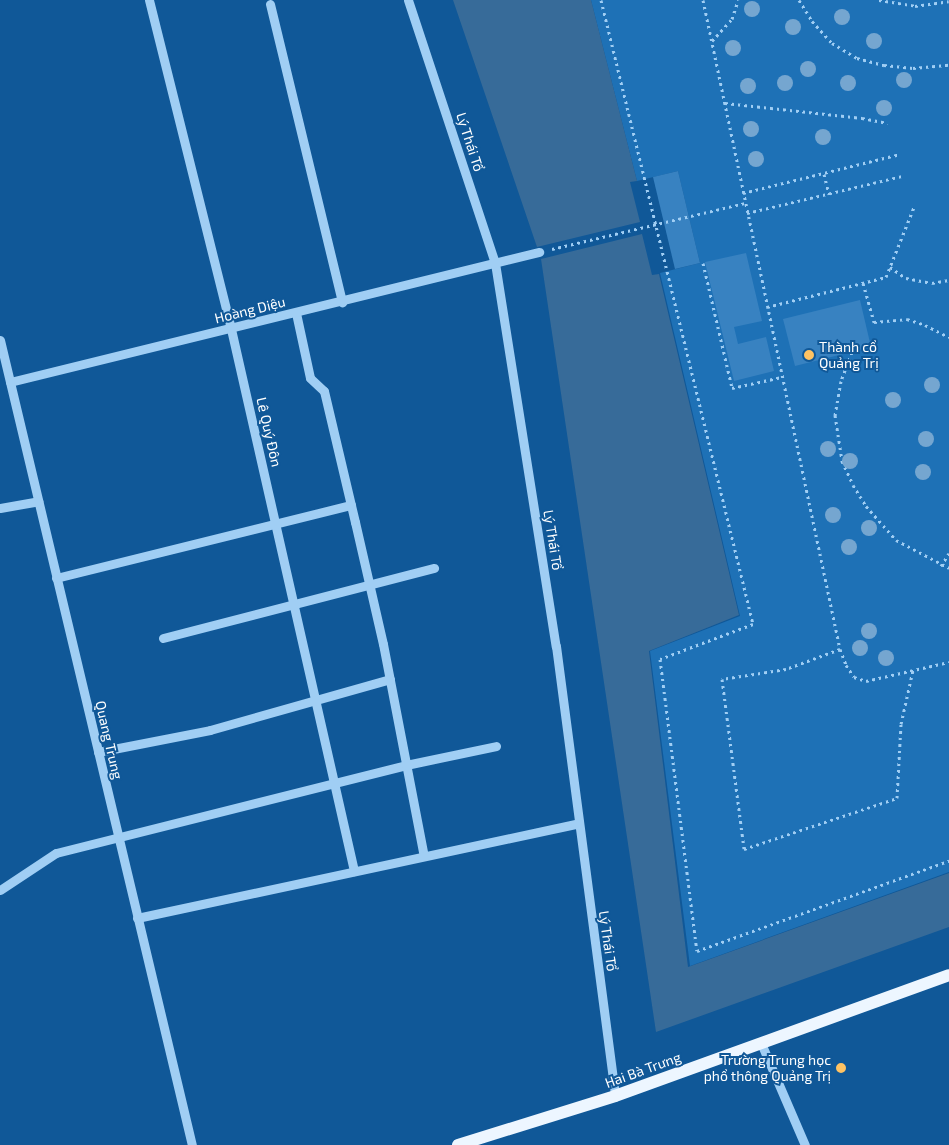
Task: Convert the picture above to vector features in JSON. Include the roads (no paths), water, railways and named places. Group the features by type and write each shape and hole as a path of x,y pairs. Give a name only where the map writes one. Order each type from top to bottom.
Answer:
{"main road":[{"name":"Hai Bà Trưng","path":"458,1145 615,1096 949,975"}],"street":[{"name":"Lê Quý Đôn","path":"149,0 232,329 354,871"},
{"name":"Lý Thái Tổ","path":"408,0 495,263 556,646 615,1096"},
{"path":"270,4 342,302"},
{"name":"Hoàng Diệu","path":"10,382 342,302 539,252"},
{"path":"296,313 310,378 324,390 370,585 424,856"},
{"name":"Quang Trung","path":"0,340 192,1145"},
{"path":"0,508 38,501"},
{"path":"56,578 351,505"},
{"path":"163,638 294,606 434,568"},
{"path":"98,752 210,730 390,679"},
{"path":"0,890 56,853 406,765 496,746"},
{"path":"138,918 579,823"},
{"path":"762,1043 805,1145"}],"place":[{"name":"Thành cổ Quảng Trị","path":"809,355"},
{"name":"Trường Trung học phổ thông Quảng Trị","path":"841,1068"}]}
